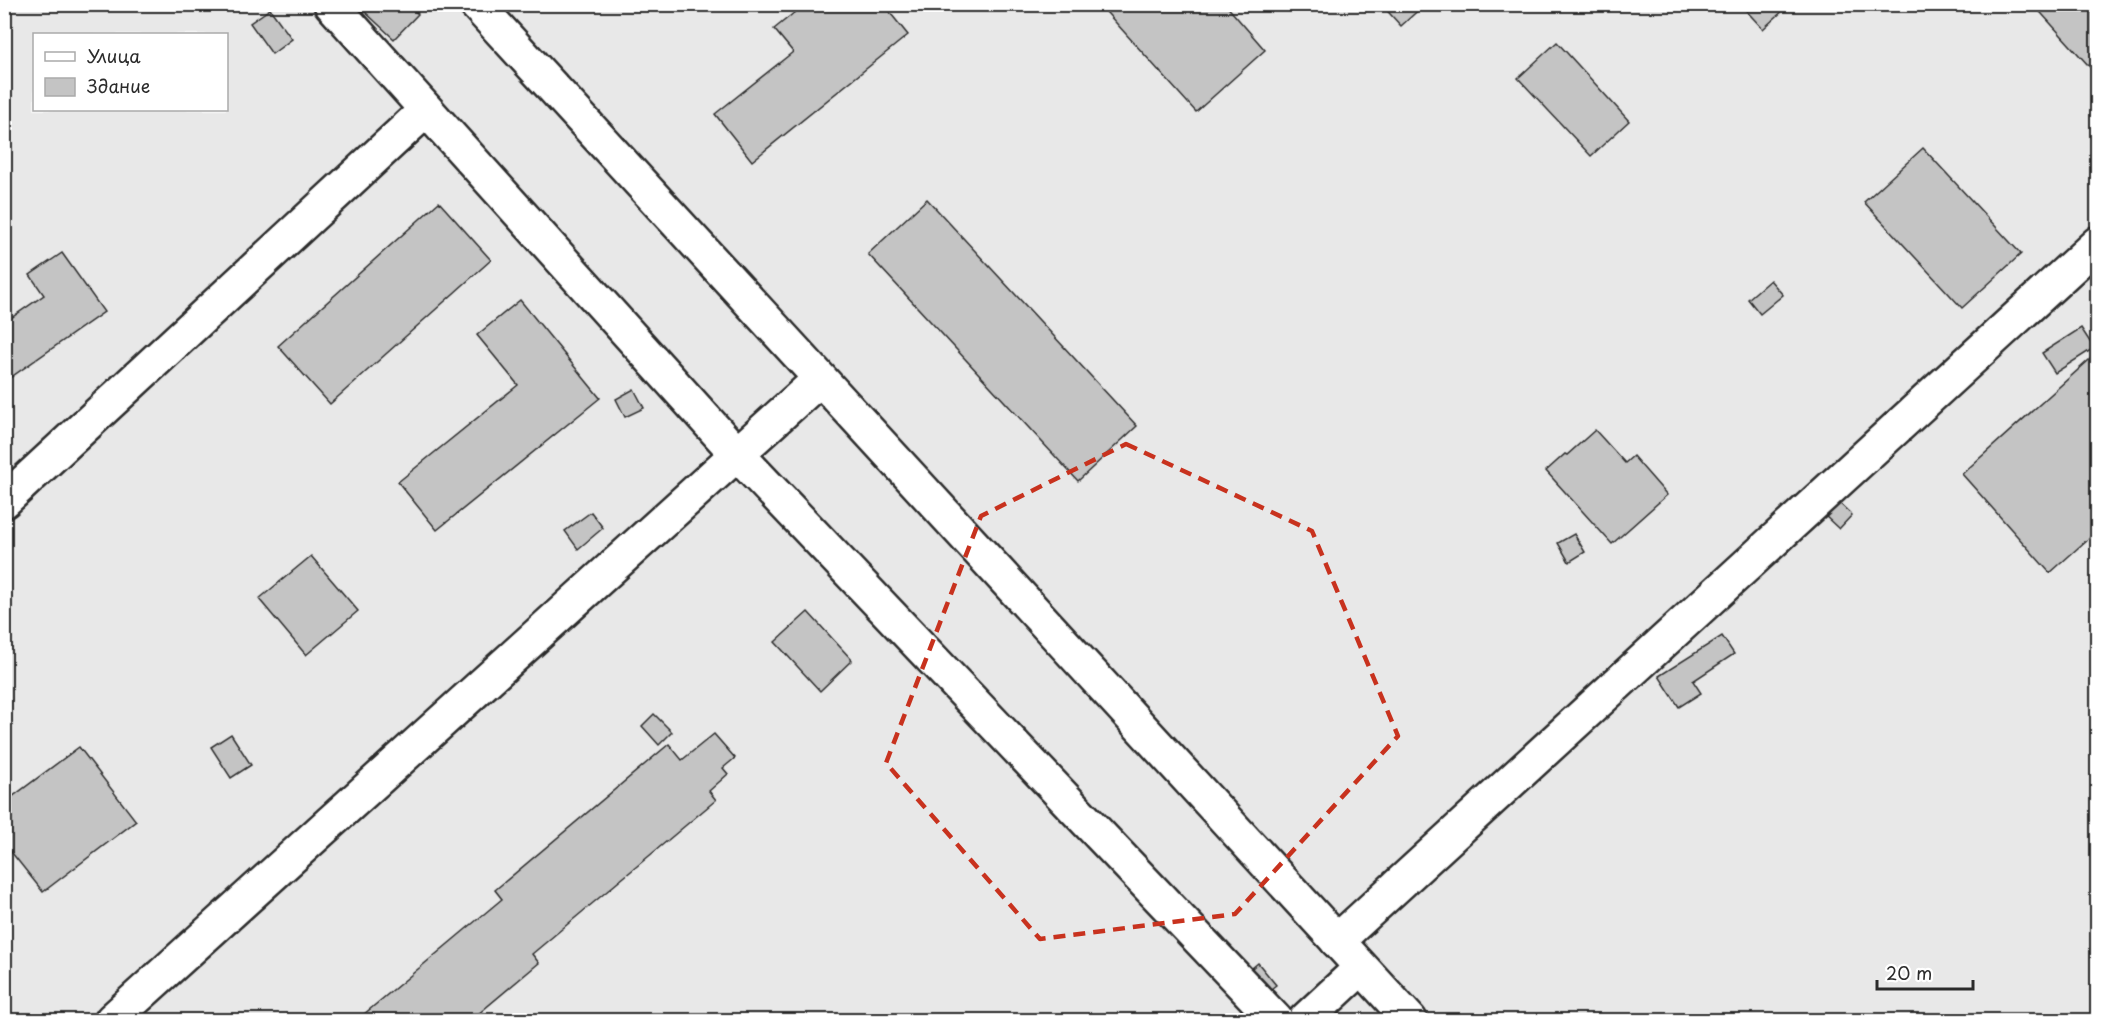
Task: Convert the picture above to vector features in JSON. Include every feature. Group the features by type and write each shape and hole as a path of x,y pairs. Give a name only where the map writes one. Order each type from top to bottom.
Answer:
{"lane":[{"path":"331,4 737,454 1276,1020"},
{"path":"476,4 1410,1020"},
{"path":"4,501 426,110"},
{"path":"1336,941 2097,243"},
{"path":"111,1020 819,379"},
{"path":"1305,1020 1361,968"}],"highlighted area":[{"path":"1126,444 1312,531 1398,736 1235,914 1040,939 886,763 981,516"}],"shaded area":[{"path":"5,5 2097,5 2097,1020 5,1020"}],"building":[{"path":"368,4 408,4 418,14 394,39 363,10"},
{"path":"805,4 883,4 908,35 752,161 715,114 793,52 774,29"},
{"path":"1099,4 1225,4 1265,50 1196,112"},
{"path":"1381,4 1425,4 1401,26"},
{"path":"1740,4 1785,4 1787,7 1763,29"},
{"path":"2033,4 2098,4 2098,76"},
{"path":"270,9 292,39 272,54 250,23"},
{"path":"1557,42 1629,121 1591,156 1518,78"},
{"path":"1923,148 2021,254 1962,308 1864,202"},
{"path":"927,199 1137,426 1078,481 868,254"},
{"path":"439,202 491,260 330,404 278,346"},
{"path":"62,253 104,312 4,382 4,323 44,295 30,275"},
{"path":"1770,280 1783,295 1760,314 1748,299"},
{"path":"520,300 600,398 437,530 398,482 518,385 477,335"},
{"path":"2081,328 2094,348 2055,373 2042,353"},
{"path":"2098,352 2098,530 2050,573 1962,474"},
{"path":"634,389 644,408 625,417 616,399"},
{"path":"1595,430 1625,463 1633,456 1667,495 1612,544 1546,471"},
{"path":"1837,501 1852,515 1839,529 1824,515"},
{"path":"591,512 603,528 578,549 565,531"},
{"path":"1574,534 1585,552 1569,562 1558,543"},
{"path":"311,556 358,611 306,655 259,599"},
{"path":"808,612 852,660 820,691 775,642"},
{"path":"1722,636 1734,654 1693,681 1701,693 1679,707 1659,676"},
{"path":"654,714 672,732 659,745 642,726"},
{"path":"231,734 251,765 231,778 211,747"},
{"path":"714,734 735,758 723,768 728,774 709,791 716,800 532,954 539,963 471,1020 357,1020 502,899 495,890 669,744 682,760"},
{"path":"79,747 136,821 43,892 4,843 4,803"},
{"path":"1258,963 1276,985 1258,999 1241,977"}]}
